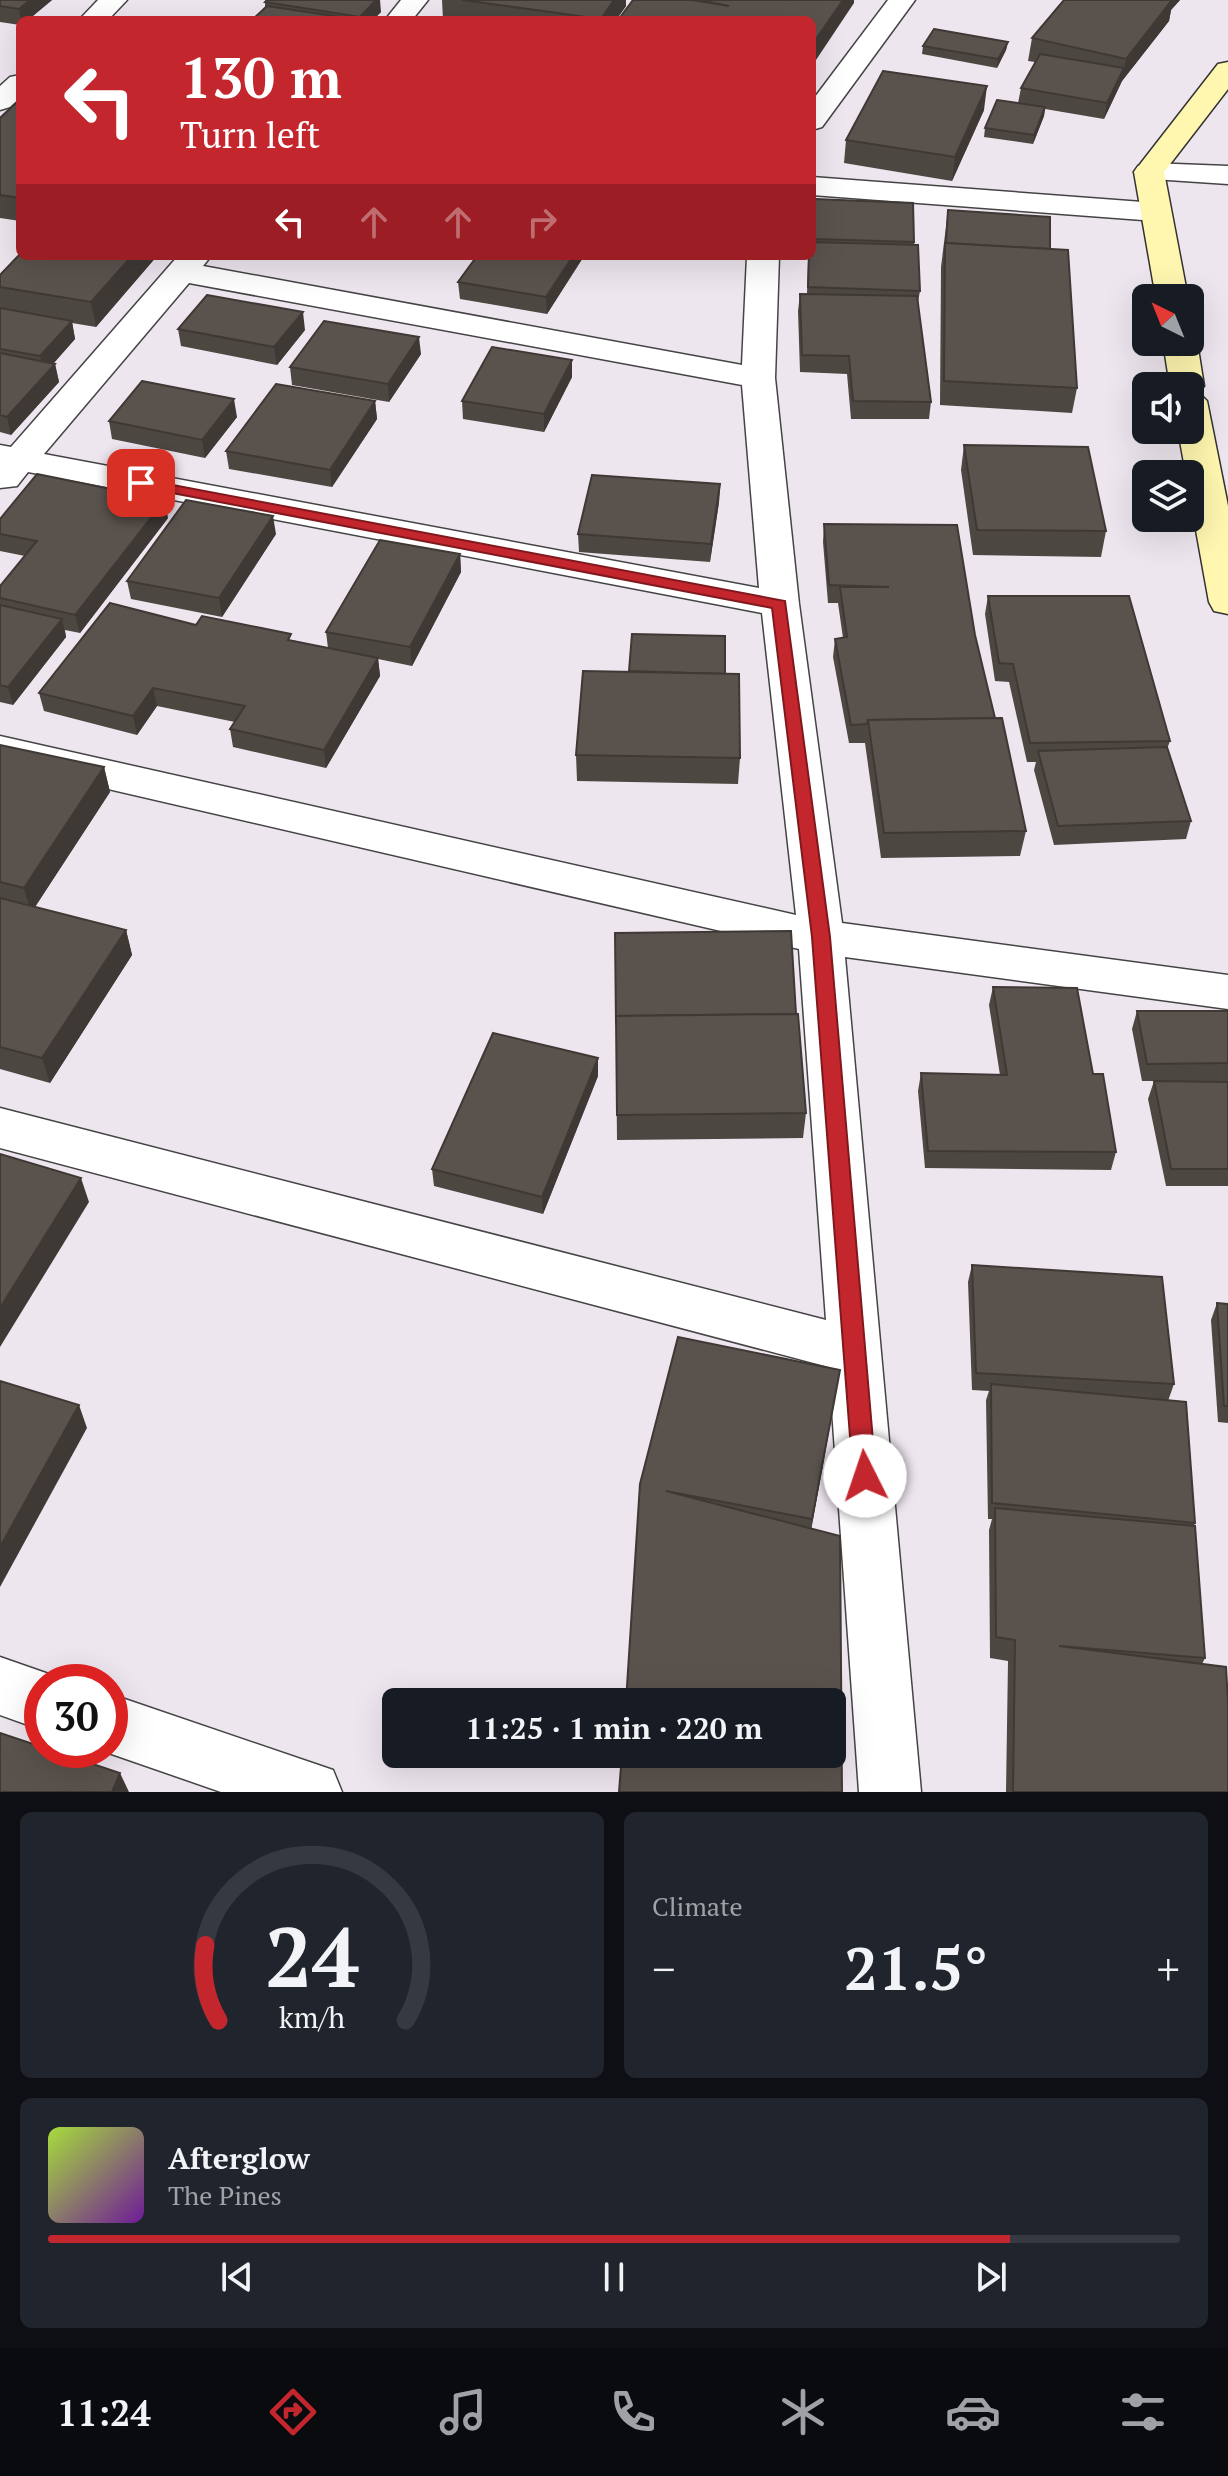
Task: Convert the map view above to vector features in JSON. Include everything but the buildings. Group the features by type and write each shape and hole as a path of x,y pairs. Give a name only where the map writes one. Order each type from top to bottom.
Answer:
{"street":[{"path":"96,16 114,0"},
{"path":"401,16 415,0"},
{"path":"816,116 902,0"},
{"path":"1169,284 1149,172 1228,70"},
{"path":"0,101 16,87"},
{"path":"1149,172 1228,175"},
{"path":"816,186 1156,212"},
{"path":"763,260 758,378 780,604 821,937 890,1792"},
{"path":"7,466 188,264 758,378"},
{"path":"1198,444 1228,602"},
{"path":"7,466 780,604"},
{"path":"0,750 821,937 1228,992"},
{"path":"0,1128 854,1350"},
{"path":"0,1686 24,1694"},
{"path":"128,1730 311,1792"}],"shaded area":[{"path":"0,0 1228,0 1228,1792 0,1792"}],"route":[{"path":"141,483 780,604 821,937 865,1476"}]}
